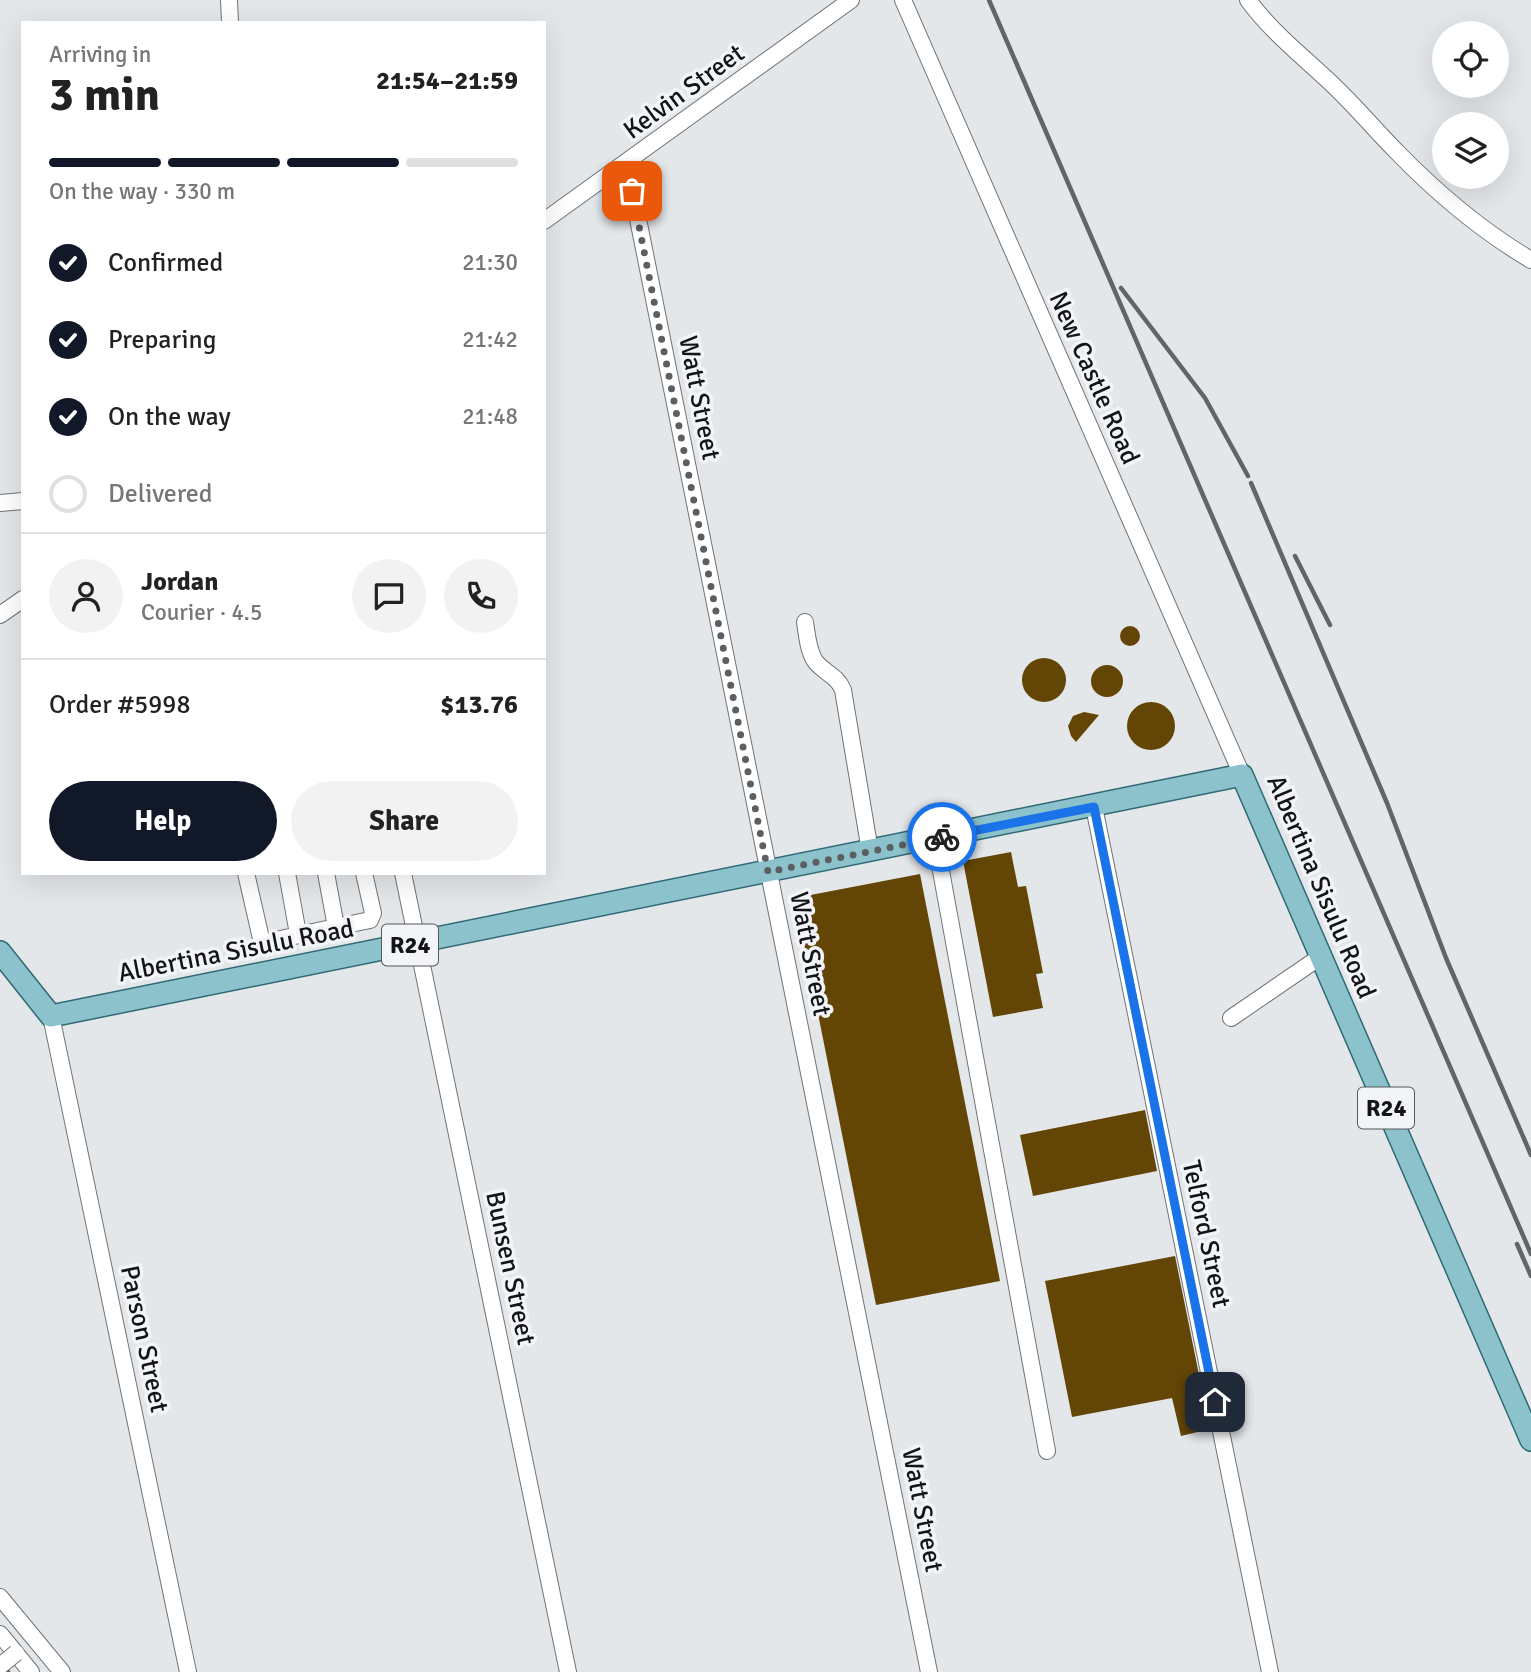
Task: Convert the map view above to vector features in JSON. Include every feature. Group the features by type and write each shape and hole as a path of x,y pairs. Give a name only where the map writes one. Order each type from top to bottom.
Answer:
{"main road":[{"name":"Albertina Sisulu Road","path":"51,1016 1242,775 1531,1440"},
{"path":"0,952 51,1016"}],"street":[{"path":"229,0 230,21"},
{"name":"Kelvin Street","path":"546,220 851,0"},
{"name":"New Castle Road","path":"903,0 1242,775"},
{"path":"1248,0 1276,34 1333,84 1398,154 1436,190 1465,216 1531,260"},
{"name":"Watt Street","path":"626,164 929,1672"},
{"path":"0,503 21,501"},
{"path":"0,615 21,600"},
{"path":"805,622 812,655 817,663 840,681 843,690 870,852"},
{"name":"Telford Street","path":"1094,807 1270,1672"},
{"path":"936,838 1047,1451"},
{"path":"246,875 260,942 370,919 373,914 364,875"},
{"path":"286,875 298,934"},
{"path":"326,875 336,927"},
{"name":"Bunsen Street","path":"403,875 568,1672"},
{"path":"1231,1018 1320,957"},
{"name":"Parson Street","path":"51,1016 188,1672"},
{"path":"0,1597 62,1672"},
{"path":"0,1634 23,1666"},
{"path":"0,1665 23,1666"}],"building":[{"path":"1130,626 1137,629 1140,636 1137,643 1130,646 1123,643 1120,636 1123,629"},
{"path":"1044,658 1059,665 1066,680 1059,695 1044,702 1029,695 1022,680 1029,665"},
{"path":"1107,665 1118,670 1123,681 1118,692 1107,697 1096,692 1091,681 1096,670"},
{"path":"1151,702 1168,709 1175,726 1168,743 1151,750 1134,743 1127,726 1134,709"},
{"path":"1084,712 1099,715 1076,742 1068,726 1073,716"},
{"path":"1011,852 1018,887 1026,886 1043,973 1036,974 1043,1008 993,1017 963,861"},
{"path":"920,874 1000,1281 876,1305 795,898"},
{"path":"1145,1110 1157,1171 1033,1196 1020,1135"},
{"path":"1175,1256 1210,1429 1181,1436 1172,1398 1072,1417 1045,1281"}],"railway":[{"path":"989,0 1531,1254"},
{"path":"1121,288 1205,398 1248,476"},
{"path":"1251,483 1387,803 1446,958 1531,1155"},
{"path":"1295,556 1330,625"},
{"path":"1517,1244 1531,1276"},
{"path":"0,1662 8,1672"}],"way so far":[{"path":"632,191 768,872 942,837"}],"route":[{"path":"942,837 1094,807 1215,1402"}]}
